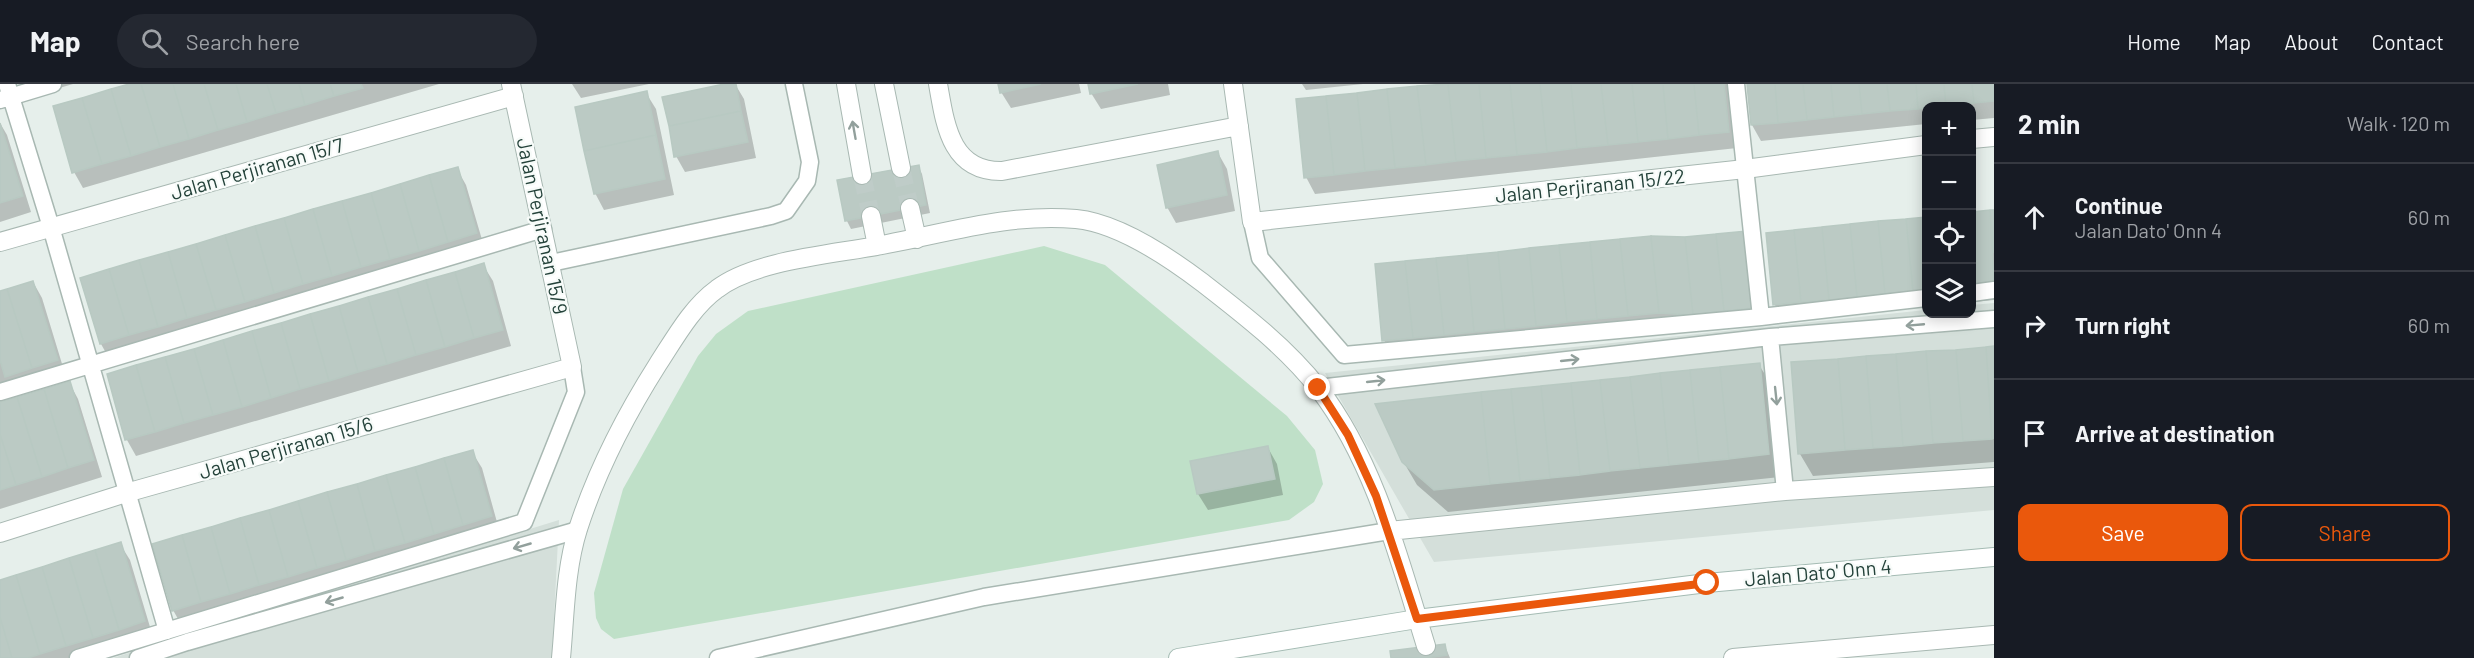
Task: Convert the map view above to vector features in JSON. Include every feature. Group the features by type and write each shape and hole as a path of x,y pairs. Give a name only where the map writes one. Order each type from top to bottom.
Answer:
{"street":[{"path":"846,84 862,175"},
{"path":"885,84 902,168"},
{"path":"938,84 946,126 955,150 990,171 1002,171 1239,126"},
{"path":"1233,84 1252,222"},
{"name":"Jalan Perjiranan 15/9","path":"512,90 572,367"},
{"name":"Jalan Perjiranan 15/7","path":"0,242 512,90"},
{"path":"1976,139 1994,136"},
{"name":"Jalan Perjiranan 15/22","path":"1252,222 1745,169 1922,146"},
{"path":"910,208 917,239"},
{"path":"871,216 877,246"},
{"path":"561,658 570,570 578,530 606,454 635,401 696,309 717,288 745,273 840,251 917,239 1014,219 1080,219 1124,233 1174,261 1257,325 1318,388 1348,435 1376,496 1428,654"},
{"name":"Jalan Perjiranan 15/6","path":"0,533 126,493 572,367"},
{"path":"1389,531 1785,491 1994,477"},
{"name":"Jalan Dato' Onn 4","path":"1178,658 1417,619 1707,583 1994,556"},
{"path":"1733,658 1859,652 1994,635"}],"lane":[{"path":"53,84 6,93 51,227 166,631"},
{"path":"551,263 786,211 807,181 810,162 794,84"},
{"path":"1736,84 1761,317"},
{"path":"1252,222 1260,258 1344,355 1761,317 1922,298"},
{"path":"0,392 543,229"},
{"path":"1976,292 1994,290"},
{"path":"1318,388 1770,337 1994,319"},
{"path":"1770,337 1785,491"},
{"path":"78,658 524,522 576,392 572,367"},
{"path":"138,658 578,530"},
{"path":"718,658 984,597 1389,531"},
{"path":"188,642 193,658"}],"shaded area":[{"path":"1994,303 1994,510 1434,562 1325,373 1922,310 1922,318 1976,318 1976,305"},
{"path":"559,520 552,658 113,658 154,645"}],"green space":[{"path":"1044,246 1105,265 1287,416 1315,450 1323,484 1314,502 1289,520 614,639 601,629 596,618 594,593 623,489 698,356 716,334 748,311"}],"building":[{"path":"129,84 141,84 160,147 131,156 111,89"},
{"path":"141,84 173,84 189,139 160,147"},
{"path":"173,84 204,84 218,130 189,139"},
{"path":"204,84 236,84 247,122 218,130"},
{"path":"236,84 267,84 276,113 247,122"},
{"path":"267,84 299,84 305,105 276,113"},
{"path":"299,84 330,84 334,96 305,105"},
{"path":"330,84 361,84 363,88 334,96"},
{"path":"724,84 736,84 741,111 669,126 662,97"},
{"path":"998,84 1041,84 1000,93"},
{"path":"1088,84 1138,84 1090,94"},
{"path":"1448,84 1479,84 1486,158 1456,161"},
{"path":"1448,84 1456,161 1426,165 1417,86"},
{"path":"1479,84 1510,84 1517,155 1486,158"},
{"path":"1510,84 1540,84 1547,152 1517,155"},
{"path":"1540,84 1571,84 1577,148 1547,152"},
{"path":"1571,84 1601,84 1608,145 1577,148"},
{"path":"1601,84 1632,84 1638,142 1608,145"},
{"path":"1632,84 1663,84 1668,139 1638,142"},
{"path":"1663,84 1694,84 1699,135 1668,139"},
{"path":"1694,84 1724,84 1729,132 1699,135"},
{"path":"1747,84 1775,84 1778,123 1751,125"},
{"path":"1775,84 1803,84 1807,120 1778,123"},
{"path":"1803,84 1831,84 1834,117 1807,120"},
{"path":"1831,84 1859,84 1862,114 1834,117"},
{"path":"1859,84 1887,84 1890,111 1862,114"},
{"path":"1887,84 1916,84 1918,109 1890,111"},
{"path":"1916,84 1944,84 1946,102 1922,102 1922,109 1918,109"},
{"path":"1944,84 1972,84 1974,102 1946,102"},
{"path":"1972,84 1994,84 1994,101 1974,102"},
{"path":"1417,86 1426,165 1395,168 1387,89"},
{"path":"111,89 131,156 102,164 82,98"},
{"path":"1387,89 1395,168 1365,171 1357,93"},
{"path":"647,91 656,135 584,151 575,107"},
{"path":"1357,93 1365,171 1334,175 1326,96"},
{"path":"1326,96 1334,175 1304,178 1296,99"},
{"path":"82,98 102,164 72,173 53,106"},
{"path":"741,111 748,142 674,157 669,126"},
{"path":"0,123 23,196 0,203"},
{"path":"656,135 665,179 594,194 584,151"},
{"path":"1218,151 1227,195 1166,208 1157,165"},
{"path":"919,165 926,205 845,221 837,180"},
{"path":"458,167 477,233 448,242 429,175"},
{"path":"429,175 448,242 419,251 400,184"},
{"path":"400,184 419,251 390,259 371,193"},
{"path":"371,193 390,259 361,267 342,201"},
{"path":"342,201 361,267 332,276 313,209"},
{"path":"313,209 332,276 303,284 284,218"},
{"path":"1990,210 1994,210 1994,253"},
{"path":"1990,210 1994,283 1976,285 1976,212"},
{"path":"1922,217 1922,290 1913,291 1906,219"},
{"path":"284,218 303,284 274,293 255,226"},
{"path":"1906,219 1913,291 1885,294 1878,221"},
{"path":"1878,221 1885,294 1857,297 1850,224"},
{"path":"1850,224 1857,297 1829,300 1822,227"},
{"path":"255,226 274,293 245,302 225,235"},
{"path":"1822,227 1829,300 1801,302 1794,230"},
{"path":"1794,230 1801,302 1773,305 1766,233"},
{"path":"1747,231 1754,308 1724,311 1716,234"},
{"path":"1716,234 1724,311 1693,315 1685,237"},
{"path":"225,235 245,302 216,310 196,244"},
{"path":"1651,236 1685,237 1693,315 1659,313"},
{"path":"1651,236 1659,313 1628,316 1620,239"},
{"path":"1620,239 1628,316 1597,319 1590,242"},
{"path":"1590,242 1597,319 1567,322 1559,245"},
{"path":"196,244 216,310 187,318 168,252"},
{"path":"1559,245 1567,322 1536,326 1529,248"},
{"path":"1529,248 1536,326 1505,329 1498,252"},
{"path":"168,252 187,318 158,327 139,260"},
{"path":"1498,252 1505,329 1474,332 1467,255"},
{"path":"1467,255 1474,332 1444,335 1436,258"},
{"path":"1436,258 1444,335 1413,338 1405,261"},
{"path":"139,260 158,327 129,335 109,269"},
{"path":"1405,261 1413,338 1382,341 1375,264"},
{"path":"484,263 503,330 474,338 455,272"},
{"path":"109,269 129,335 100,344 80,278"},
{"path":"455,272 474,338 445,347 426,280"},
{"path":"426,280 445,347 416,355 397,289"},
{"path":"33,281 58,360 32,368 7,289"},
{"path":"7,289 32,368 5,377 0,360 0,291"},
{"path":"397,289 416,355 387,364 368,297"},
{"path":"368,297 387,364 358,372 339,306"},
{"path":"339,306 358,372 329,381 310,314"},
{"path":"310,314 329,381 300,389 281,323"},
{"path":"281,323 300,389 271,398 252,331"},
{"path":"252,331 271,398 242,407 223,340"},
{"path":"223,340 242,407 213,415 194,349"},
{"path":"1994,346 1994,438 1992,439 1986,347"},
{"path":"1986,347 1992,439 1963,441 1956,350"},
{"path":"194,349 213,415 184,423 165,357"},
{"path":"1956,350 1963,441 1933,443 1926,351"},
{"path":"1926,351 1933,443 1903,446 1896,354"},
{"path":"1896,354 1903,446 1873,448 1866,356"},
{"path":"1866,356 1873,448 1845,450 1838,359"},
{"path":"165,357 184,423 155,432 136,365"},
{"path":"1838,359 1845,450 1798,454 1791,362"},
{"path":"1760,363 1769,454 1729,459 1720,367"},
{"path":"136,365 155,432 125,440 107,374"},
{"path":"1720,367 1729,459 1699,462 1690,370"},
{"path":"1690,370 1699,462 1669,465 1660,373"},
{"path":"1660,373 1669,465 1640,468 1630,377"},
{"path":"1630,377 1640,468 1610,471 1600,380"},
{"path":"1600,380 1610,471 1580,475 1571,383"},
{"path":"70,381 94,460 68,468 44,389"},
{"path":"1571,383 1580,475 1550,478 1541,386"},
{"path":"1541,386 1550,478 1520,481 1511,389"},
{"path":"44,389 68,468 42,477 17,397"},
{"path":"1511,389 1520,481 1490,484 1481,392"},
{"path":"1481,392 1490,484 1434,490 1402,462 1375,404"},
{"path":"17,397 42,477 16,485 0,434 0,402"},
{"path":"0,434 16,485 0,490"},
{"path":"1268,446 1275,479 1197,494 1190,461"},
{"path":"473,450 492,516 463,525 444,458"},
{"path":"444,458 463,525 434,534 415,467"},
{"path":"415,467 434,534 405,543 386,475"},
{"path":"386,475 405,543 375,551 357,484"},
{"path":"357,484 375,551 346,560 327,492"},
{"path":"327,492 346,560 317,568 298,501"},
{"path":"298,501 317,568 288,577 269,510"},
{"path":"269,510 288,577 259,585 240,518"},
{"path":"240,518 259,585 230,594 211,527"},
{"path":"211,527 230,594 201,602 182,535"},
{"path":"182,535 201,602 172,611 152,544"},
{"path":"121,542 145,621 119,630 95,550"},
{"path":"95,550 119,630 93,638 69,558"},
{"path":"69,558 93,638 66,646 42,567"},
{"path":"42,567 66,646 40,654 16,575"},
{"path":"16,575 40,654 28,658 12,658 0,617 0,580"},
{"path":"0,617 12,658 0,658"},
{"path":"1445,644 1447,655 1426,658 1391,658 1390,651"}],"tunnel":[{"path":"901,168 910,208"},
{"path":"862,175 871,216"}],"route":[{"path":"1318,388 1348,435 1376,496 1417,619 1707,583"}]}
